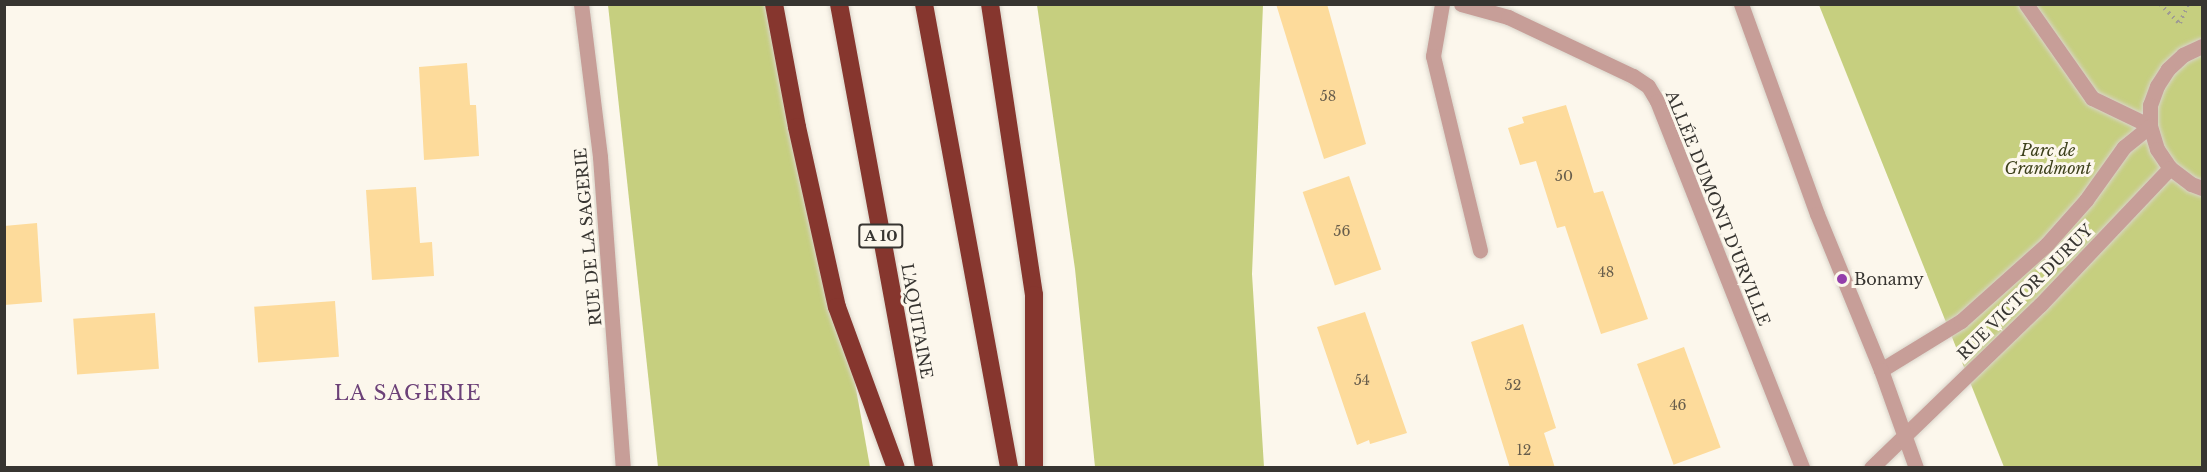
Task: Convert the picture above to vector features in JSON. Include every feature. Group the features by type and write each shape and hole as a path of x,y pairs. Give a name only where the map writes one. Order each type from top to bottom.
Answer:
{"highway":[{"path":"774,4 797,127 837,307 896,468"},
{"name":"L'AQUITAINE","path":"839,4 924,468"},
{"path":"924,4 1009,468"},
{"path":"990,4 1034,295 1034,468"}],"street":[{"name":"RUE DE LA SAGERIE","path":"581,4 600,157 623,468"},
{"path":"1442,4 1432,56 1480,250"},
{"name":"ALLÉE DUMONT D'URVILLE","path":"1461,4 1508,17 1633,76 1648,86 1657,101 1802,468"},
{"path":"1741,4 1842,279 1881,370 1916,468"},
{"path":"2026,4 2092,98 2150,126"},
{"path":"2202,46 2183,55 2168,69 2157,86 2150,105 2150,126 2157,149 2170,168 2191,184 2202,188"},
{"name":"RUE VICTOR DURUY","path":"1881,370 1961,321 2047,244 2086,200 2124,147 2150,126"},
{"name":"RUE VICTOR DURUY","path":"1871,468 2040,305 2170,168"}],"path":[{"path":"2179,23 2188,4"}],"green space":[{"path":"608,5 772,5 853,372 870,467 658,467"},
{"path":"1037,5 1263,5 1252,274 1264,467 1095,467 1075,269"},
{"name":"Parc de Grandmont","path":"1819,5 2202,5 2202,467 2004,467"}],"building":[{"path":"1276,4 1327,4 1366,144 1324,159"},
{"path":"467,63 470,105 476,105 479,156 424,160 419,67"},
{"path":"1566,105 1594,193 1603,191 1648,319 1601,334 1565,226 1557,228 1536,161 1520,165 1508,128 1524,123 1522,117"},
{"path":"1349,176 1381,270 1335,286 1303,192"},
{"path":"416,187 420,243 432,242 434,276 372,280 366,190"},
{"path":"37,223 42,302 4,305 4,226"},
{"path":"335,301 339,357 258,363 254,307"},
{"path":"1365,312 1407,433 1370,444 1369,440 1357,445 1317,327"},
{"path":"155,313 159,369 77,375 73,319"},
{"path":"1523,324 1556,428 1544,433 1555,468 1510,468 1471,342"},
{"path":"1684,347 1721,448 1674,465 1637,364"}],"place":[{"name":"Bonamy","path":"1842,279"}],"district":[{"name":"LA SAGERIE","path":"408,393"}]}
